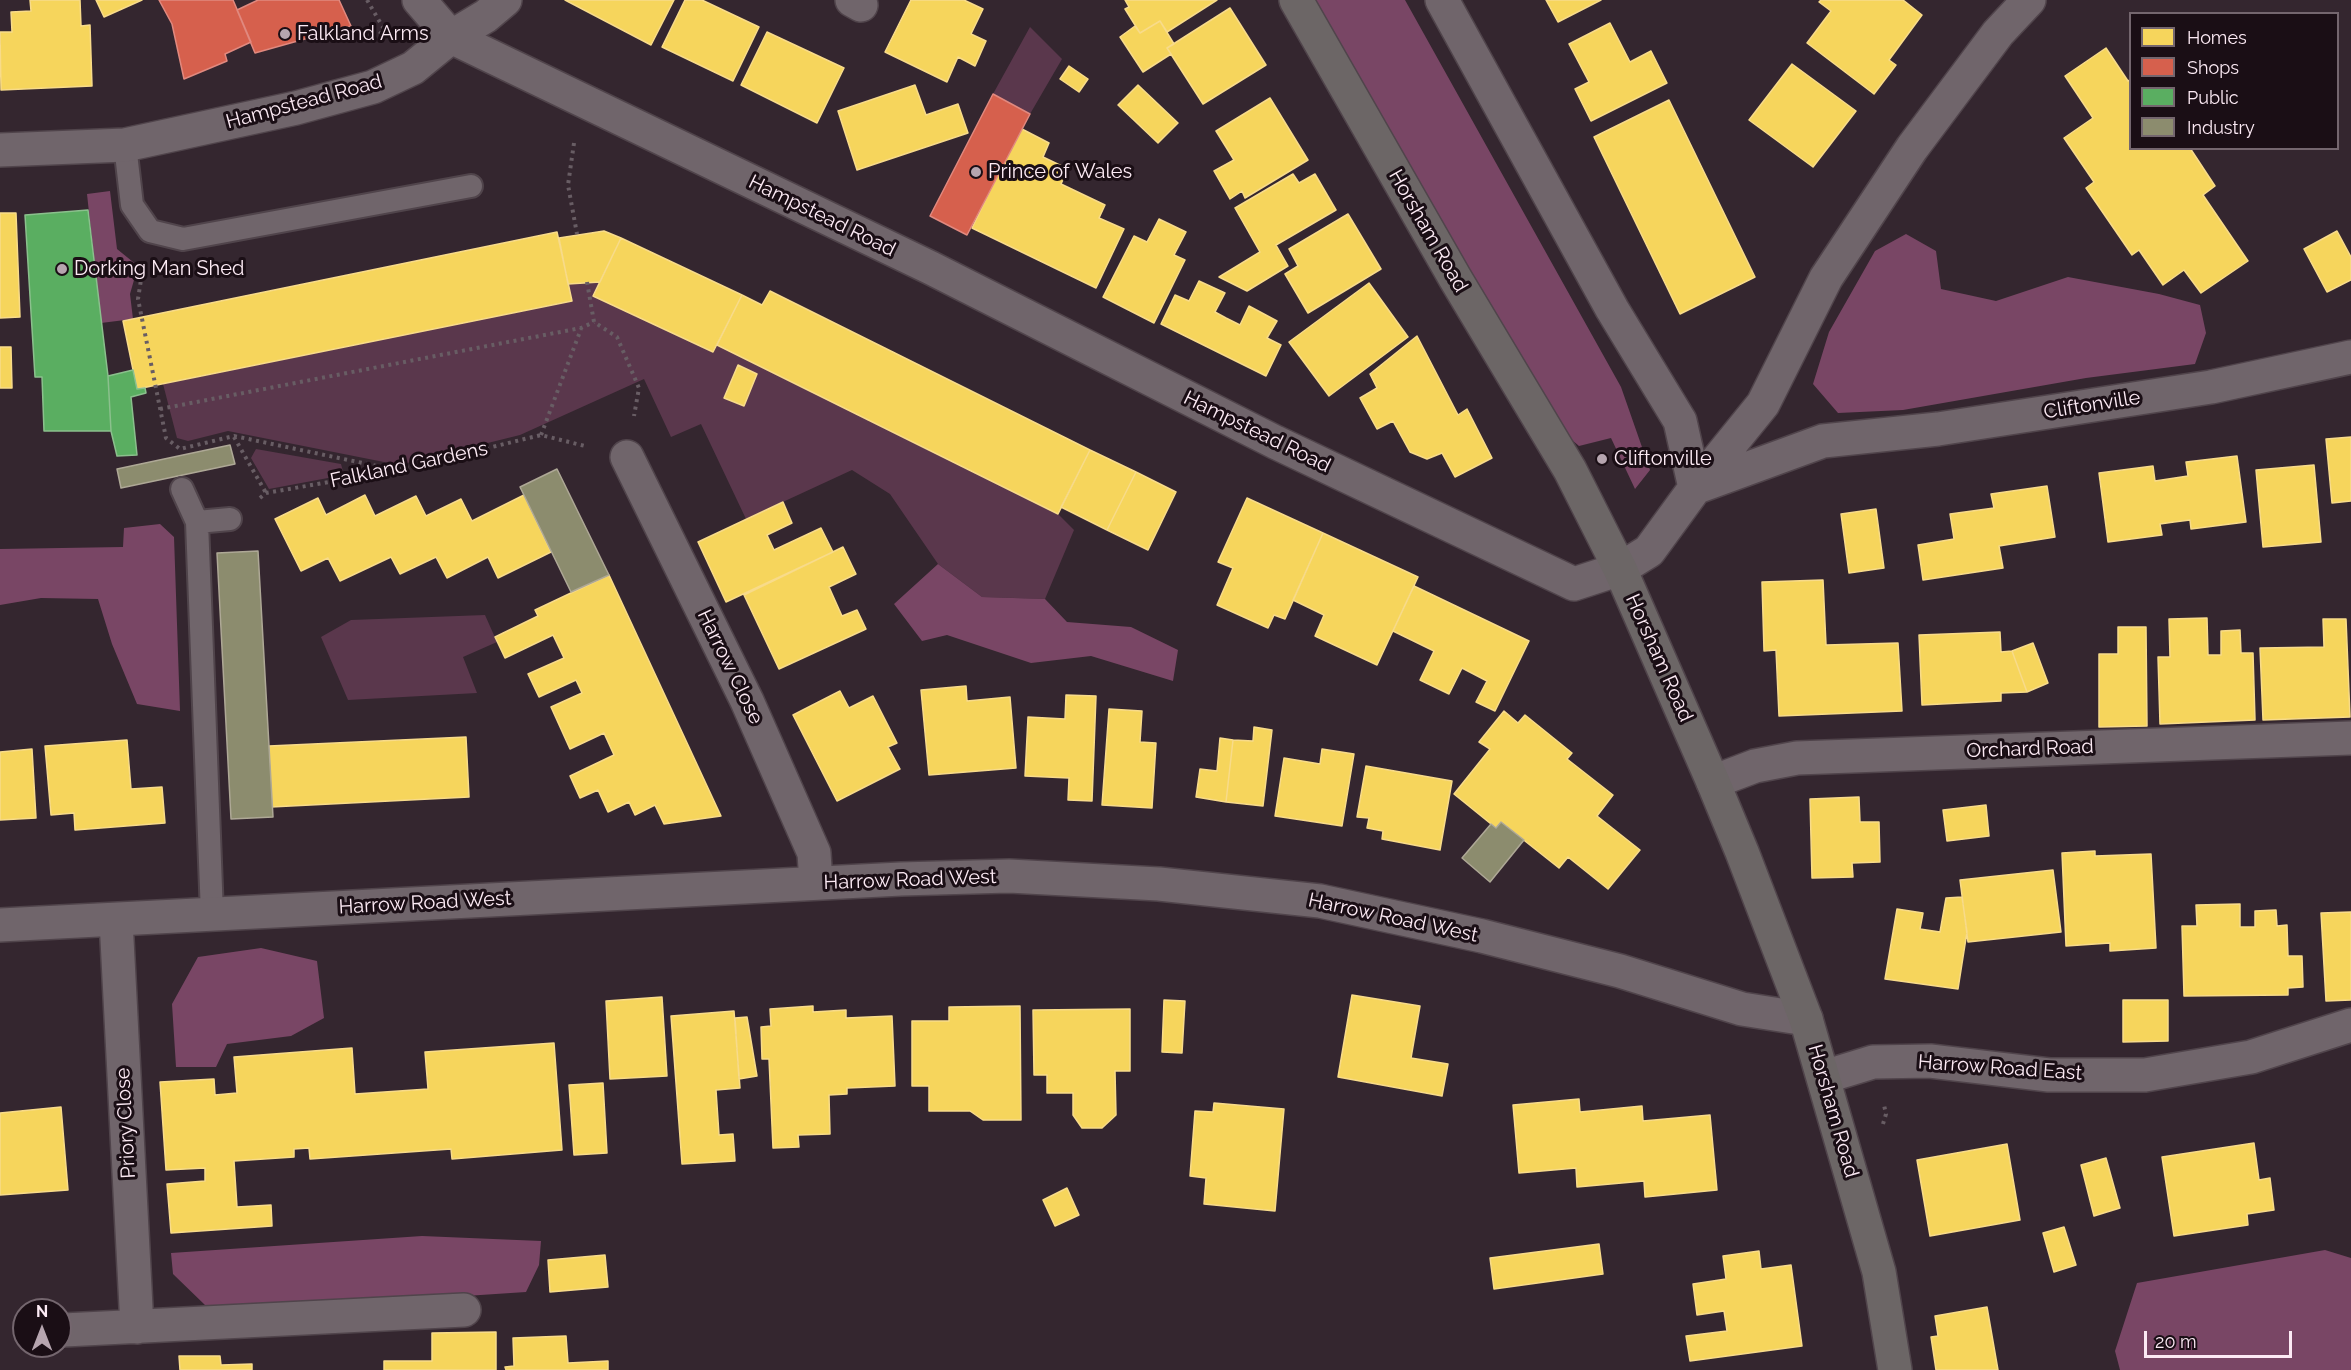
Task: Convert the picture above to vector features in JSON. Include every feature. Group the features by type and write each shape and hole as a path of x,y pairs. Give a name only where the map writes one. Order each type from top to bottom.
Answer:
{"main road":[{"name":"Horsham Road","path":"1296,0 1449,268 1570,470 1620,569 1742,852 1806,1019 1879,1272 1895,1370"}],"street":[{"path":"419,0 451,37 486,16 505,0"},
{"path":"1442,0 1612,309 1680,421 1695,488"},
{"path":"1620,569 1649,551 1695,488 1763,404 1826,278 1912,148 1998,33 2029,0"},
{"name":"Hampstead Road","path":"0,150 125,145 296,108 373,87 413,68 451,37 931,268 1275,442 1575,584 1620,569"},
{"name":"Cliftonville","path":"1695,488 1822,441 1938,429 2211,387 2351,357"},
{"name":"Harrow Close","path":"627,457 747,701 814,853 816,883"},
{"name":"Orchard Road","path":"1713,782 1755,766 1797,758 2351,738"},
{"name":"Harrow Road West","path":"0,925 816,883 1009,876 1159,884 1320,901 1493,939 1620,971 1742,1010 1806,1019"},
{"name":"Priory Close","path":"116,920 137,1327"},
{"name":"Harrow Road East","path":"1824,1077 1874,1062 1930,1061 2049,1075 2145,1075 2251,1058 2351,1025"},
{"path":"72,1330 464,1310"}],"lane":[{"path":"125,145 132,205 150,231 183,239 471,186"},
{"path":"182,489 197,522 212,914"},
{"path":"197,522 230,519"}],"path":[{"path":"577,234 568,185 580,99"},
{"path":"150,231 138,299 166,438 180,449 234,436 398,470"},
{"path":"587,282 594,322 617,337 639,388"},
{"path":"160,409 581,328 594,322"},
{"path":"541,435 581,328"},
{"name":"Falkland Gardens","path":"230,519 266,493 398,470 541,435 627,457"},
{"path":"234,436 266,493"}],"shaded area":[{"path":"1311,0 1405,0 1621,387 1650,470 1635,489 1611,438 1579,446 1558,428 1402,151"},
{"path":"1030,27 1062,59 1030,114 993,94"},
{"path":"110,191 117,249 138,266 130,294 133,319 101,323 87,194"},
{"path":"1906,234 1936,251 1941,289 1996,301 2068,277 2159,294 2200,305 2206,333 2195,364 2086,378 1903,410 1838,413 1813,384 1829,332 1875,251"},
{"path":"600,282 713,352 717,345 1058,514 1074,530 1045,599 982,597 938,564 890,494 852,470 746,519 701,424 671,437 644,379 520,435 399,465 228,431 188,441 177,438 163,384 571,301 568,284"},
{"path":"256,449 341,464 344,475 269,489 251,458"},
{"path":"160,524 174,537 180,711 137,704 112,644 98,599 41,598 0,605 0,549 123,547 124,528"},
{"path":"938,564 982,597 1045,599 1067,622 1131,627 1178,650 1173,681 1091,656 1031,663 947,635 922,641 894,604"},
{"path":"485,615 497,642 463,657 477,693 348,700 321,637 351,620"},
{"path":"261,948 317,961 324,1018 291,1036 227,1044 216,1067 176,1067 172,1004 198,957"},
{"path":"422,1236 541,1241 539,1265 526,1292 283,1308 206,1306 173,1274 171,1253"},
{"path":"2325,1250 2351,1258 2351,1370 2120,1370 2115,1351 2137,1283"}],"building: Homes":[{"path":"30,0 80,0 81,26 90,25 92,86 1,90 0,32 12,32 11,12 31,11"},
{"path":"96,0 142,0 104,17"},
{"path":"565,0 674,0 651,45"},
{"path":"685,0 702,0 759,27 733,81 662,47"},
{"path":"911,0 964,0 983,9 971,34 986,41 975,66 958,57 947,82 885,52"},
{"path":"1125,0 1217,0 1167,32 1160,21 1140,33 1125,9 1129,7"},
{"path":"1546,0 1601,0 1558,22"},
{"path":"1821,0 1903,0 1922,15 1889,60 1896,65 1874,94 1807,43 1831,11 1819,2"},
{"path":"1230,8 1266,65 1203,104 1167,48"},
{"path":"1160,21 1174,44 1167,48 1171,54 1143,72 1120,37 1135,26 1140,33"},
{"path":"1610,23 1630,62 1651,51 1667,83 1591,121 1575,89 1589,82 1569,44"},
{"path":"767,32 844,68 817,123 741,85"},
{"path":"2106,48 2129,80 2129,150 2191,150 2215,186 2203,195 2248,261 2201,293 2184,270 2163,285 2139,250 2132,255 2086,188 2094,182 2064,138 2093,118 2065,76"},
{"path":"1792,64 1856,111 1813,167 1749,120"},
{"path":"1069,66 1088,79 1079,92 1060,79"},
{"path":"915,85 926,115 958,104 968,133 857,170 838,111"},
{"path":"1138,85 1178,123 1158,143 1118,105"},
{"path":"1270,98 1308,160 1245,198 1242,191 1230,199 1214,171 1234,160 1216,131"},
{"path":"1669,100 1755,277 1680,314 1594,137"},
{"path":"1020,128 1049,143 1043,157 1068,169 1061,184 1105,205 1099,218 1124,229 1096,288 972,228"},
{"path":"1293,174 1299,183 1315,174 1336,210 1276,245 1288,266 1247,291 1219,277 1260,252 1235,208"},
{"path":"0,213 16,213 20,317 0,318"},
{"path":"1348,214 1381,269 1308,313 1285,274 1298,266 1289,249"},
{"path":"1159,219 1186,232 1174,255 1185,260 1154,323 1103,297 1134,236 1147,242"},
{"path":"604,231 621,238 600,282 568,284 559,238"},
{"path":"2337,231 2351,257 2351,280 2327,292 2304,249"},
{"path":"557,232 572,301 137,389 123,321"},
{"path":"621,238 742,295 713,352 593,296"},
{"path":"1199,281 1225,293 1215,312 1226,318 1240,325 1249,306 1277,321 1267,338 1281,345 1266,376 1161,324 1175,295 1189,301"},
{"path":"1369,283 1408,337 1329,396 1289,342"},
{"path":"770,291 1090,450 1058,514 717,345 742,295 762,305"},
{"path":"1417,336 1458,415 1467,409 1492,458 1455,477 1442,453 1427,459 1410,452 1393,421 1377,429 1360,398 1377,388 1370,374"},
{"path":"0,347 11,347 12,388 0,388"},
{"path":"738,365 757,374 744,406 724,398"},
{"path":"2351,437 2351,501 2332,503 2326,439"},
{"path":"1090,450 1136,472 1107,530 1061,507"},
{"path":"2237,456 2246,522 2191,529 2190,520 2160,524 2162,535 2108,542 2099,473 2153,466 2155,481 2188,476 2186,462"},
{"path":"2314,465 2321,542 2263,547 2256,470"},
{"path":"1136,472 1176,492 1148,550 1107,530"},
{"path":"2047,486 2055,537 1999,546 2003,568 1923,580 1918,545 1954,539 1950,514 1994,508 1991,494"},
{"path":"365,495 375,516 416,496 426,516 461,499 472,521 524,495 551,552 498,578 488,557 447,578 436,557 400,574 391,557 340,581 328,558 301,571 275,519 318,498 326,515"},
{"path":"1247,498 1323,533 1285,619 1274,615 1268,628 1217,605 1233,568 1218,562"},
{"path":"783,502 792,523 767,535 774,550 821,528 833,552 726,602 698,542"},
{"path":"1876,509 1884,568 1849,573 1841,514"},
{"path":"1323,533 1418,577 1377,665 1315,636 1324,615 1293,600"},
{"path":"843,547 856,574 829,587 842,616 857,610 866,629 779,669 744,595"},
{"path":"609,575 721,816 664,824 655,805 635,815 629,802 608,812 598,790 580,798 570,776 614,755 604,733 570,749 551,707 582,693 576,680 539,697 528,674 564,658 553,635 505,658 495,637 538,616 535,610"},
{"path":"1823,580 1826,645 1898,643 1902,711 1779,716 1776,650 1764,651 1762,582"},
{"path":"1414,586 1529,641 1495,711 1476,702 1487,681 1462,668 1449,694 1420,680 1434,651 1393,631"},
{"path":"2207,618 2208,655 2221,655 2221,631 2240,630 2241,653 2253,653 2255,720 2160,724 2158,657 2170,657 2169,619"},
{"path":"2323,619 2346,619 2350,717 2263,720 2260,648 2324,647"},
{"path":"2118,627 2146,627 2147,726 2099,727 2099,654 2118,654"},
{"path":"2000,632 2001,652 2012,651 2027,692 2001,693 2001,701 1922,705 1919,635"},
{"path":"2033,643 2048,683 2027,692 2012,651"},
{"path":"966,686 967,701 1010,697 1016,768 929,775 921,690"},
{"path":"840,691 849,708 873,696 897,743 888,747 900,769 837,801 793,715"},
{"path":"1066,695 1096,696 1092,801 1068,800 1069,778 1025,776 1028,717 1065,719"},
{"path":"1109,709 1142,711 1140,742 1156,743 1152,808 1102,805"},
{"path":"1504,711 1518,723 1525,715 1572,753 1567,759 1613,795 1597,816 1640,850 1608,889 1568,857 1559,868 1501,822 1496,828 1454,794 1490,749 1479,742"},
{"path":"1254,727 1272,730 1263,806 1226,802 1233,740 1253,741"},
{"path":"466,737 469,797 271,807 269,746"},
{"path":"1220,738 1233,740 1226,802 1196,797 1200,769 1217,771"},
{"path":"127,740 131,789 162,787 165,823 75,830 74,813 51,815 45,746"},
{"path":"32,749 36,818 0,820 0,752"},
{"path":"1322,749 1354,754 1342,826 1275,816 1284,758 1320,764"},
{"path":"1366,766 1452,781 1440,850 1382,839 1383,831 1367,828 1369,818 1357,817"},
{"path":"1859,797 1860,822 1879,822 1880,862 1852,863 1853,877 1812,878 1810,799"},
{"path":"1986,805 1989,836 1947,841 1943,810"},
{"path":"2095,851 2095,856 2151,854 2156,948 2110,951 2110,943 2066,946 2062,853"},
{"path":"2053,870 2061,932 1968,942 1960,880"},
{"path":"1962,897 1967,932 1958,989 1885,979 1897,909 1923,913 1920,929 1940,932 1946,898"},
{"path":"2240,904 2240,927 2255,927 2255,911 2276,910 2277,926 2287,925 2288,956 2302,956 2303,987 2288,988 2288,995 2184,996 2182,926 2197,926 2196,905"},
{"path":"2351,912 2351,1000 2326,1001 2321,913"},
{"path":"1352,995 1420,1006 1411,1058 1448,1064 1442,1096 1338,1077"},
{"path":"662,997 667,1076 610,1079 606,1001"},
{"path":"1164,1000 1185,1001 1182,1053 1162,1052"},
{"path":"2123,1000 2168,1000 2168,1041 2123,1042"},
{"path":"813,1006 813,1012 846,1010 846,1018 892,1016 895,1086 847,1088 847,1094 829,1095 830,1134 798,1135 799,1147 773,1148 769,1059 762,1059 761,1027 771,1026 770,1009"},
{"path":"1020,1006 1021,1120 983,1120 970,1111 929,1111 929,1086 912,1086 912,1021 949,1021 949,1007"},
{"path":"1130,1009 1130,1071 1115,1071 1116,1115 1102,1128 1082,1128 1073,1115 1073,1093 1047,1093 1047,1075 1034,1075 1033,1010"},
{"path":"734,1011 740,1088 716,1090 719,1135 733,1134 735,1161 682,1164 671,1016"},
{"path":"747,1017 757,1076 739,1079 735,1018"},
{"path":"554,1043 562,1150 452,1159 451,1149 310,1159 309,1148 294,1149 294,1157 234,1161 237,1207 271,1205 272,1226 171,1233 167,1184 205,1181 205,1168 166,1170 160,1082 214,1079 215,1095 237,1093 234,1057 352,1048 355,1094 428,1089 425,1052"},
{"path":"603,1083 607,1153 574,1155 569,1085"},
{"path":"1579,1099 1580,1112 1642,1106 1643,1121 1710,1115 1717,1190 1645,1197 1644,1181 1577,1187 1576,1168 1519,1173 1513,1105"},
{"path":"1214,1103 1284,1109 1275,1211 1204,1204 1206,1178 1190,1176 1195,1111 1213,1112"},
{"path":"61,1107 68,1190 0,1195 0,1113"},
{"path":"2254,1143 2259,1180 2270,1178 2274,1210 2247,1214 2248,1225 2174,1236 2162,1157"},
{"path":"2007,1144 2020,1220 1930,1236 1917,1160"},
{"path":"2106,1158 2120,1208 2094,1216 2081,1165"},
{"path":"1067,1188 1079,1215 1055,1226 1043,1200"},
{"path":"2064,1227 2076,1265 2054,1272 2043,1233"},
{"path":"1599,1244 1603,1274 1494,1289 1490,1258"},
{"path":"1759,1251 1761,1269 1791,1265 1802,1346 1690,1361 1686,1336 1727,1331 1724,1311 1697,1315 1693,1284 1726,1279 1723,1256"},
{"path":"605,1255 608,1287 550,1292 548,1260"},
{"path":"1987,1307 1998,1370 1936,1370 1931,1337 1938,1336 1935,1316"},
{"path":"496,1332 496,1370 384,1370 384,1361 432,1361 432,1333"},
{"path":"566,1336 568,1363 608,1361 608,1370 506,1370 505,1367 514,1366 513,1338"},
{"path":"179,1356 220,1356 221,1365 252,1364 252,1370 180,1370"}],"building: Shops":[{"path":"159,0 233,0 251,42 225,54 227,61 184,79 172,24"},
{"name":"Falkland Arms","path":"258,0 339,0 351,26 255,53 237,10"},
{"name":"Prince of Wales","path":"993,94 1030,114 967,235 930,216"}],"building: Public":[{"name":"Dorking Man Shed","path":"88,210 108,376 111,431 44,431 42,377 35,377 25,215"},
{"path":"133,370 137,389 145,388 146,393 131,397 137,455 117,456 111,431 108,376"}],"building: Industry":[{"path":"230,445 235,464 121,488 117,469"},
{"path":"557,469 609,575 571,592 520,487"},
{"path":"258,551 273,817 231,819 217,553"},
{"path":"1501,822 1524,840 1490,882 1462,858 1491,824 1496,828"}],"place":[{"name":"Falkland Arms","path":"285,34"},
{"name":"Prince of Wales","path":"976,172"},
{"name":"Dorking Man Shed","path":"62,269"},
{"name":"Cliftonville","path":"1602,459"}]}
